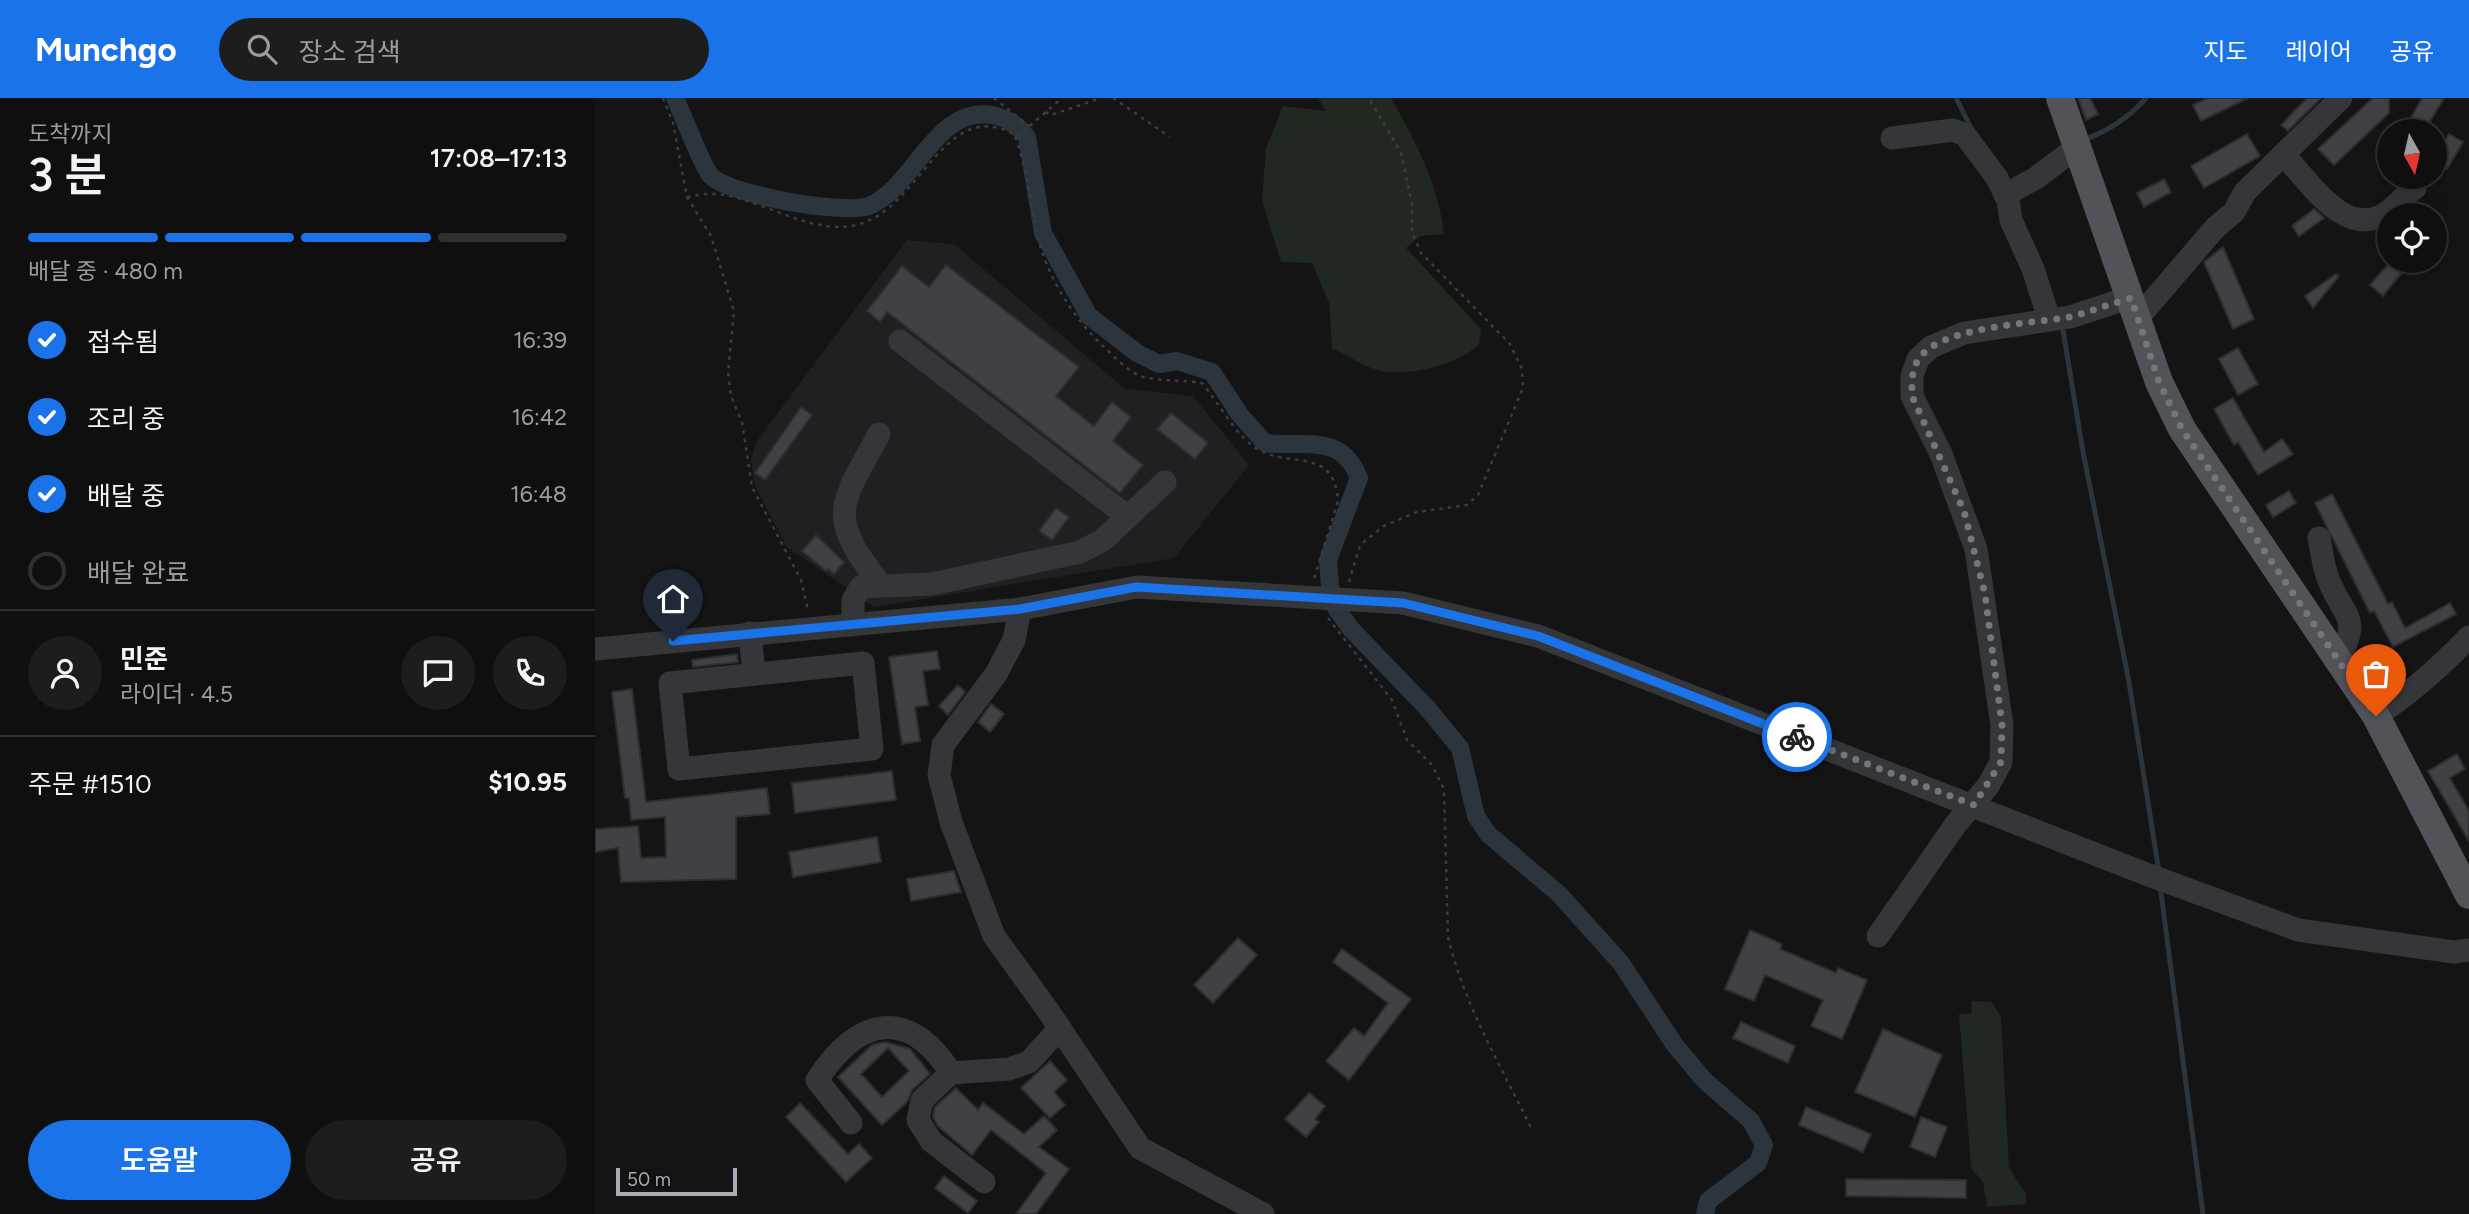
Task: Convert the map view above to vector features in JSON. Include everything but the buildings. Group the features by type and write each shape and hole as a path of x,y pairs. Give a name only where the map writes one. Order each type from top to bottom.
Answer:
{"main road":[{"path":"2060,98 2159,382 2182,429 2376,716 2469,895"}],"street":[{"path":"1878,936 1956,824 1974,805 2001,762 2002,725 1985,594 1964,511 1912,396 1912,376 1918,359 1931,347 1964,333 2133,305 2234,212 2245,192 2341,98"},
{"path":"1892,138 1953,130 1965,135 1997,178 2005,195 2011,220 2059,318"},
{"path":"2005,195 2036,178 2075,145"},
{"path":"2284,155 2333,207 2350,219 2372,219 2387,212 2414,189"},
{"path":"900,341 1128,517"},
{"path":"879,434 853,483 844,509 844,526 855,552 880,584"},
{"path":"853,624 853,600 861,587 880,584 932,584 1080,552 1103,540 1165,482"},
{"path":"2319,538 2328,579 2351,622 2350,637 2338,660"},
{"path":"595,649 1020,609 1136,587 1403,603 1538,636 2169,883 2298,930 2454,952 2469,950"},
{"path":"1020,609 1014,640 996,674 943,745 939,775 951,822 994,936 1060,1028 1140,1148 1263,1214"},
{"path":"750,633 754,674"},
{"path":"2376,716 2404,698 2469,637"},
{"path":"863,663 872,749 679,769 670,682 754,674 863,663"},
{"path":"851,1123 817,1080 828,1063 852,1042 879,1028 907,1028 935,1047 951,1073"},
{"path":"984,1182 931,1141 918,1120 922,1100 951,1073 1009,1069 1030,1062 1060,1028"}],"path":[{"path":"663,98 673,123 687,197 711,236 734,311 728,372 731,396 742,422 752,487 801,580 812,627"},
{"path":"994,98 1029,126"},
{"path":"1016,138 1062,98"},
{"path":"1045,112 1051,115 1101,98"},
{"path":"1113,98 1170,137"},
{"path":"1327,597 1360,545 1384,526 1417,512 1460,508 1478,495 1523,388 1522,369 1510,344 1421,253 1412,232 1412,204 1401,153 1369,98"},
{"path":"687,197 709,193 815,223 841,226 864,223 885,213 959,134 981,124 998,125 1016,138 1038,237 1059,289 1076,318 1097,340 1131,372 1146,378 1202,383 1255,447 1271,455 1311,461 1328,470 1337,488 1338,501 1318,558 1327,597 1392,700 1407,740 1432,765 1444,789 1446,906 1454,961 1465,992 1531,1128"}],"shaded area":[{"path":"1318,98 1391,98 1417,147 1431,181 1444,234 1420,236 1406,248 1481,329 1479,345 1469,352 1433,367 1394,372 1370,367 1332,348 1329,303 1312,263 1281,262 1262,200 1266,148 1283,106 1326,111"},
{"path":"907,240 954,244 1125,389 1193,396 1249,465 1174,558 874,607 787,547 755,486 751,459 757,441"},
{"path":"1972,1001 1992,1002 2001,1017 2009,1168 2026,1194 2026,1204 1987,1207 1983,1182 1971,1168 1959,1014 1971,1014"}],"waterway":[{"path":"675,98 710,175 739,190 761,196 836,208 869,206 885,196 940,135 955,123 972,116 992,115 1007,120 1027,137 1043,233 1089,316 1137,353 1159,364 1177,361 1212,372 1240,415 1265,443 1321,445 1332,448 1351,463 1359,478 1328,560 1330,586 1336,608 1351,629 1428,709 1460,748 1476,816 1488,834 1559,894 1621,963 1674,1044 1704,1080 1751,1121 1764,1145 1758,1163 1708,1201 1705,1214"},
{"path":"1956,98 1972,130"},
{"path":"2083,140 2117,124 2146,98"},
{"path":"2062,324 2083,452 2129,682 2159,872"},
{"path":"2160,885 2203,1214"}],"way so far":[{"path":"1797,737 1974,805 2001,762 2002,725 1985,594 1964,511 1941,454 1912,396 1912,376 1918,359 1931,347 1964,333 2070,317 2131,298 2159,382 2182,429 2376,716"}],"route":[{"path":"673,641 1020,609 1136,587 1279,593 1403,603 1538,636 1797,737"}]}
